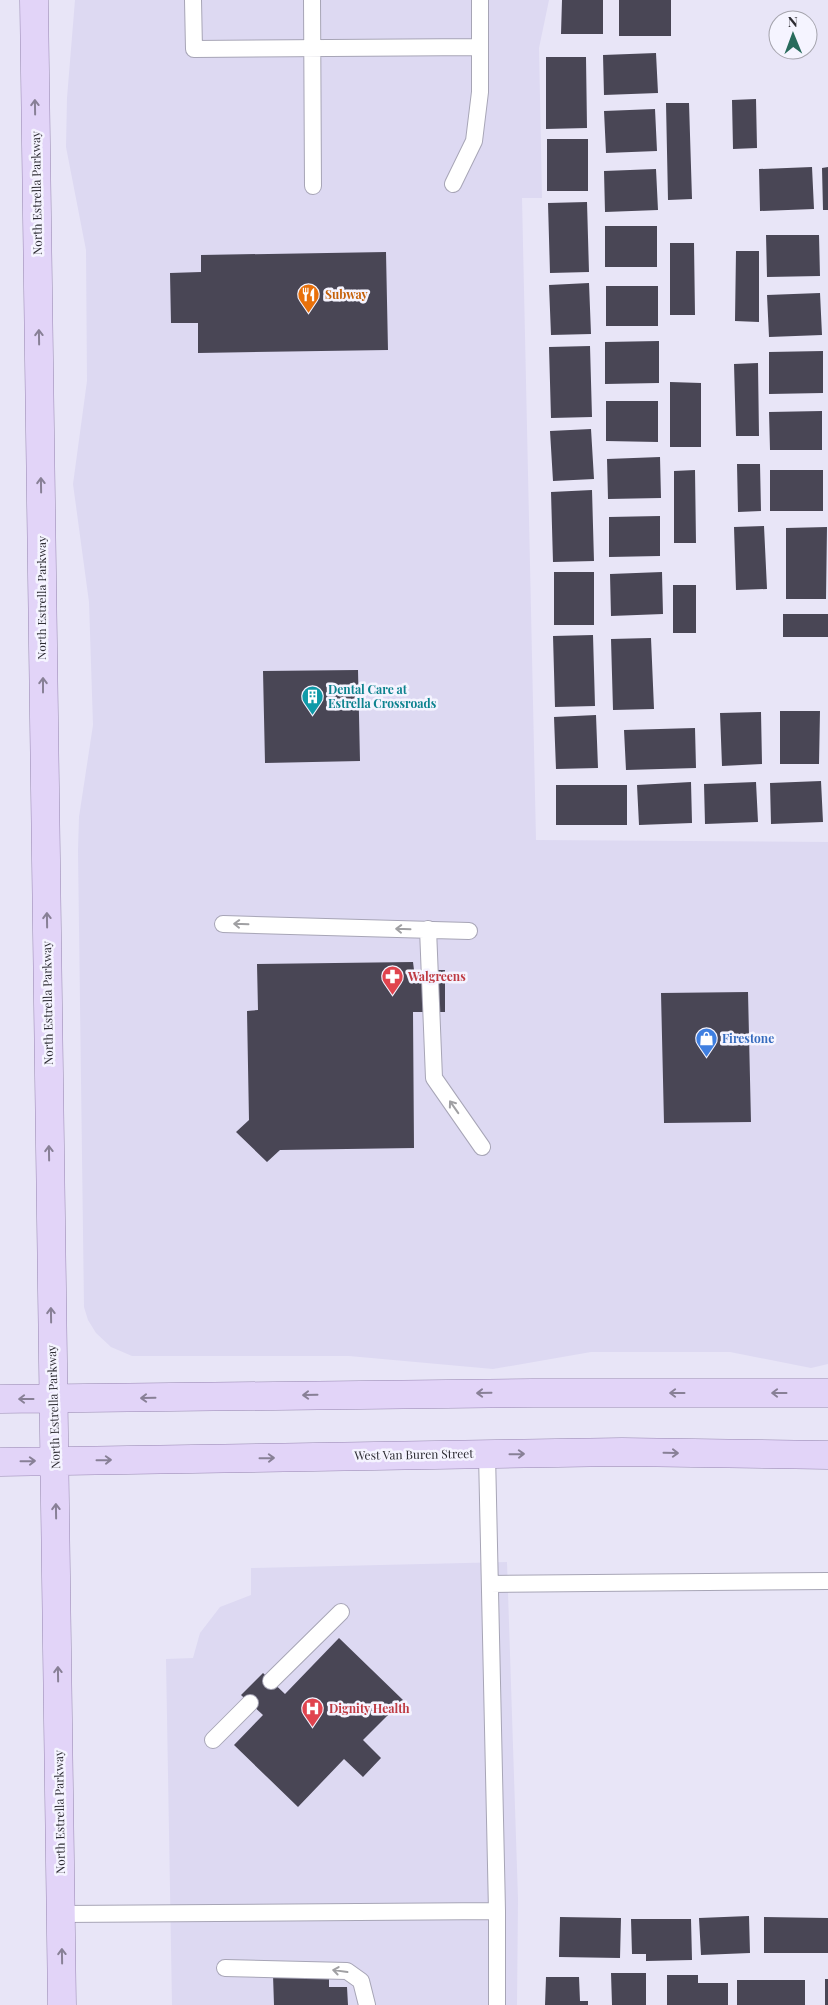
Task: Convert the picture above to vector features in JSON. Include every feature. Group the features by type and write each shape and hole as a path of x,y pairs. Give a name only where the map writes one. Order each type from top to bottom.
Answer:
{"main road":[{"name":"North Estrella Parkway","path":"34,0 53,1399 56,1461 62,2005"},
{"path":"0,1399 514,1393 828,1393"},
{"name":"West Van Buren Street","path":"0,1462 622,1452 828,1455"}],"lane":[{"path":"193,0 194,49 480,47"},
{"path":"312,0 313,186"},
{"path":"453,184 474,141 480,92 480,0"},
{"path":"223,924 469,930"},
{"path":"428,929 434,1078 482,1147"},
{"path":"487,1454 497,1911 496,2005"},
{"path":"490,1584 828,1581"},
{"path":"271,1681 341,1612"},
{"path":"213,1740 250,1703"},
{"path":"61,1914 497,1911"},
{"path":"225,1968 347,1971 361,1981 366,2005"}],"shaded area":[{"path":"75,0 549,0 539,48 542,198 522,198 536,840 828,842 828,1364 811,1368 730,1352 591,1352 493,1369 349,1356 132,1356 111,1347 96,1333 88,1320 84,1307 78,851 79,817 93,725 89,602 73,484 87,381 86,250 66,147 67,98"},
{"path":"507,1562 518,1899 517,2005 172,2005 166,1659 193,1658 200,1633 220,1607 251,1595 251,1568"}],"building":[{"path":"562,0 603,0 603,34 561,34"},
{"path":"619,0 671,0 671,36 619,36"},
{"path":"656,53 658,93 604,95 603,55"},
{"path":"546,57 586,57 587,128 546,129"},
{"path":"756,99 757,148 733,149 732,100"},
{"path":"666,103 689,103 692,199 668,200"},
{"path":"655,109 657,151 606,153 604,111"},
{"path":"547,139 588,139 588,191 547,191"},
{"path":"812,167 814,209 760,211 759,169"},
{"path":"828,167 828,210 823,210 822,168"},
{"path":"656,169 658,210 605,212 604,171"},
{"path":"587,202 589,272 550,273 548,203"},
{"path":"605,226 657,226 657,267 605,267"},
{"path":"766,235 819,235 820,276 767,277"},
{"path":"670,243 694,243 695,315 670,315"},
{"path":"736,251 759,251 759,322 735,321"},
{"path":"386,252 388,350 198,353 198,323 171,323 170,273 201,272 201,255"},
{"path":"589,283 591,334 551,335 549,285"},
{"path":"606,286 658,286 658,326 606,326"},
{"path":"820,293 822,335 769,337 767,295"},
{"path":"659,341 659,383 605,384 605,342"},
{"path":"590,346 592,417 551,418 549,347"},
{"path":"823,351 823,393 769,394 769,352"},
{"path":"758,363 759,436 736,436 734,364"},
{"path":"670,382 701,383 701,447 670,447"},
{"path":"606,401 658,401 658,442 606,441"},
{"path":"822,411 822,450 770,450 769,412"},
{"path":"591,429 594,479 553,481 550,431"},
{"path":"660,457 661,498 608,499 607,459"},
{"path":"737,464 760,464 761,511 738,512"},
{"path":"695,470 696,543 674,543 674,471"},
{"path":"770,470 823,470 823,511 770,511"},
{"path":"592,490 594,561 553,562 551,492"},
{"path":"660,516 660,556 609,557 609,517"},
{"path":"764,526 767,589 736,590 734,527"},
{"path":"827,527 826,599 786,599 786,528"},
{"path":"554,572 594,572 594,625 554,625"},
{"path":"662,572 663,614 611,616 610,574"},
{"path":"673,585 696,585 696,633 673,633"},
{"path":"783,614 828,614 828,637 783,637"},
{"path":"593,635 595,706 555,707 553,636"},
{"path":"651,638 654,709 613,710 611,639"},
{"name":"Dental Care at Estrella Crossroads","path":"358,670 360,761 265,763 263,671"},
{"path":"780,711 820,711 819,764 780,764"},
{"path":"761,712 762,764 722,766 720,713"},
{"path":"596,715 598,768 556,769 554,717"},
{"path":"695,728 696,768 626,770 624,730"},
{"path":"821,781 823,822 771,824 770,783"},
{"path":"691,782 692,823 639,825 637,785"},
{"path":"756,782 758,822 705,824 704,784"},
{"path":"556,785 627,785 627,825 556,825"},
{"name":"Walgreens","path":"413,962 414,970 445,970 445,1012 413,1012 414,1148 280,1150 267,1162 236,1132 249,1120 247,1011 258,1010 257,964"},
{"name":"Firestone","path":"748,992 751,1122 664,1123 661,993"},
{"name":"Dignity Health","path":"339,1638 403,1700 363,1740 381,1758 363,1777 344,1759 298,1807 234,1745 263,1715 241,1695 263,1673 285,1694"},
{"path":"749,1916 750,1953 701,1955 699,1918"},
{"path":"560,1917 621,1918 620,1958 559,1957"},
{"path":"764,1917 828,1918 828,1953 764,1953"},
{"path":"631,1919 691,1919 692,1960 646,1961 646,1954 632,1954"},
{"path":"611,1973 646,1973 646,2005 612,2005"},
{"path":"329,1974 329,1987 347,1987 348,2005 274,2005 273,1975"},
{"path":"667,1975 698,1975 698,1983 728,1983 728,2005 667,2005"},
{"path":"546,1977 579,1977 580,2001 588,2001 588,2005 545,2005"},
{"path":"825,1979 828,1979 828,2005 825,2005"},
{"path":"737,1980 805,1980 805,2005 737,2005"}],"place":[{"name":"Subway","path":"309,314"},
{"name":"Dental Care at Estrella Crossroads","path":"312,716"},
{"name":"Walgreens","path":"392,996"},
{"name":"Firestone","path":"706,1058"},
{"name":"Dignity Health","path":"313,1728"}]}
